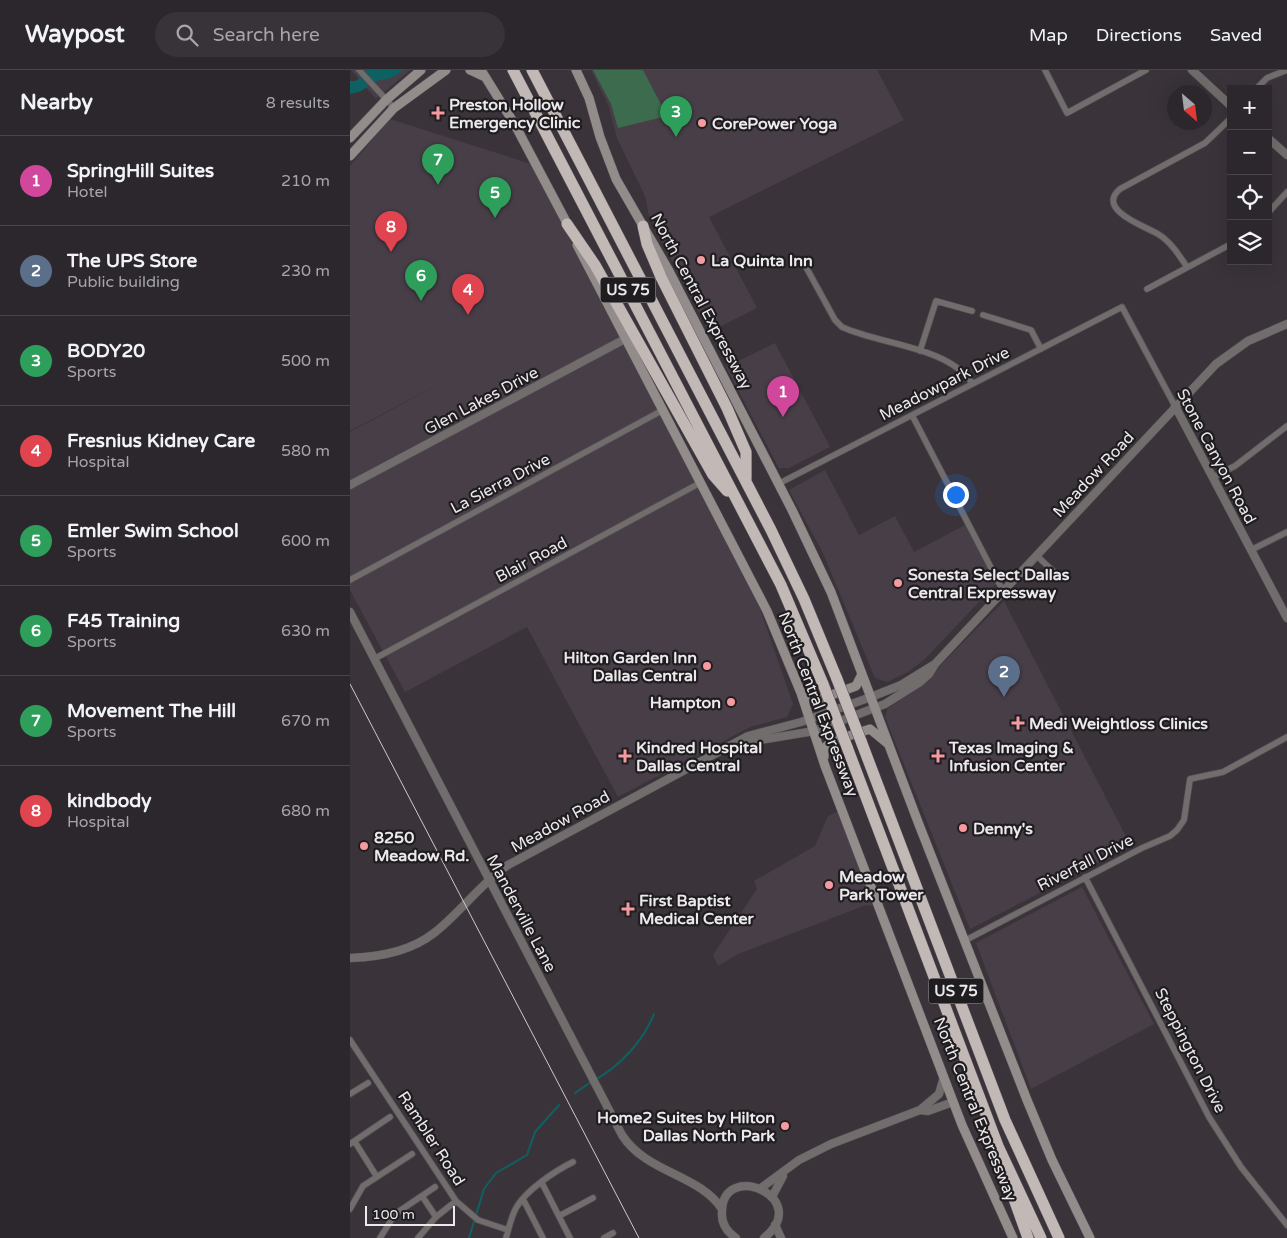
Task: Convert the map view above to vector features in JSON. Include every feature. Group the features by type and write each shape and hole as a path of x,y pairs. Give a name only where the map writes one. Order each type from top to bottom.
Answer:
{"highway":[{"name":"North Central Expressway","path":"532,70 746,480 795,579 837,679 1005,1120 1058,1238"},
{"name":"North Central Expressway","path":"511,71 781,585 823,684 998,1146 1041,1238"},
{"path":"568,224 595,264 713,475 741,507"},
{"path":"644,226 647,244 661,277 727,408 746,452 746,480"},
{"path":"998,1146 1017,1212 1028,1238"}],"main road":[{"path":"350,138 386,100 421,70"},
{"path":"350,156 394,108 447,70"},
{"path":"470,70 486,75"},
{"name":"North Central Expressway","path":"576,70 589,98 611,167 669,271 831,592 1045,1143 1090,1238"},
{"name":"North Central Expressway","path":"486,75 568,224 625,339 756,588 801,693 825,766 953,1102 976,1158 1013,1238"},
{"path":"801,693 815,701 850,690 859,683 862,674"},
{"path":"825,766 823,753 827,745 870,729 889,745"}],"street":[{"path":"360,70 394,108"},
{"path":"1045,70 1067,113 1146,70"},
{"path":"1192,70 1227,102"},
{"path":"1260,85 1267,78 1287,70"},
{"path":"1187,267 1174,248 1159,235 1134,223 1119,212 1113,202 1114,195 1120,189 1205,143 1227,122"},
{"path":"1272,142 1287,155"},
{"path":"1272,209 1287,192"},
{"path":"1147,288 1227,246"},
{"path":"806,267 839,325 920,351 962,369 972,383"},
{"path":"920,351 936,300 972,311"},
{"name":"Meadowpark Drive","path":"778,484 1122,307"},
{"name":"Stone Canyon Road","path":"1122,307 1287,618"},
{"path":"984,315 1031,330 1040,349"},
{"name":"Meadow Road","path":"741,741 749,742 814,731 876,708 916,686 1216,364 1233,350 1262,333 1287,324"},
{"name":"Glen Lakes Drive","path":"350,485 625,339"},
{"name":"La Sierra Drive","path":"350,580 663,410"},
{"path":"912,414 1003,591"},
{"path":"1212,478 1235,466 1287,426"},
{"name":"Blair Road","path":"374,659 700,483"},
{"path":"1251,550 1287,532"},
{"path":"1036,556 1053,571"},
{"name":"Manderville Lane","path":"350,612 622,1135 635,1151 707,1192 722,1209"},
{"name":"Meadow Road","path":"350,958 391,953 424,940 442,926 488,879 546,844 741,741 761,731 810,719 902,685 935,664"},
{"name":"Riverfall Drive","path":"966,940 1085,877 1170,836 1184,820 1190,779 1223,772 1287,737"},
{"name":"Steppington Drive","path":"1085,877 1210,1117 1241,1167 1287,1225"},
{"name":"Rambler Road","path":"350,1040 463,1210 483,1223 508,1230"},
{"path":"761,1188 799,1160 831,1144 920,1110 939,1094 944,1077"},
{"path":"351,1092 368,1083"},
{"path":"920,1110 928,1111 953,1102"},
{"path":"377,1177 352,1143 390,1117"},
{"path":"350,1209 363,1186 412,1154"},
{"path":"506,1238 516,1208 523,1199 542,1183 546,1176 573,1162"},
{"path":"772,1197 786,1170"},
{"path":"542,1183 570,1238"},
{"path":"380,1238 395,1214 436,1187"},
{"path":"736,1238 725,1228 722,1209 728,1194 742,1187 761,1188 772,1197 778,1211 775,1225 765,1238"},
{"name":"Manderville Lane","path":"707,1192 728,1194"},
{"path":"422,1196 436,1217"},
{"path":"559,1216 594,1198"},
{"path":"523,1199 543,1238"},
{"path":"418,1238 436,1217 456,1201"},
{"path":"775,1225 781,1238"},
{"path":"604,1238 613,1233"}],"shaded area":[{"path":"351,70 410,70 376,99"},
{"path":"591,70 877,70 904,120 709,217 757,308 709,332 649,216 645,196 617,138 608,104"},
{"path":"390,119 531,164 759,606 793,704 787,717 750,727 618,797 527,627 405,692 350,590 350,432 460,373 350,431 350,166"},
{"path":"775,343 830,447 789,468 779,468 726,367"},
{"path":"825,470 859,535 895,516 914,552 965,525 996,584 925,659 908,672 887,682 875,678 823,553 789,490"},
{"path":"1004,601 1131,846 970,929 885,717 888,708 920,686"},
{"path":"839,811 873,906 866,905 736,955 718,966 713,955 757,889 754,881 815,846 828,816"},
{"path":"1082,887 1154,1024 1031,1089 976,943"}],"green space":[{"path":"593,70 643,70 667,116 618,128 611,104"}],"water":[{"path":"367,70 403,70 393,77 378,81 359,92 350,94 350,81 356,81"}],"waterway":[{"path":"595,1080 622,1060 638,1043 654,1014"},
{"path":"575,1093 591,1082"},
{"path":"469,1238 484,1189 496,1173 527,1155 535,1132 559,1105"}],"tram line":[{"path":"350,684 639,1238"}],"place":[{"name":"Preston Hollow Emergency Clinic","path":"438,113"},
{"name":"CorePower Yoga","path":"702,123"},
{"name":"BODY20","path":"676,137"},
{"name":"Movement The Hill","path":"438,185"},
{"name":"Emler Swim School","path":"495,218"},
{"name":"kindbody","path":"391,252"},
{"name":"La Quinta Inn","path":"701,260"},
{"name":"F45 Training","path":"421,301"},
{"name":"Fresnius Kidney Care","path":"468,315"},
{"name":"SpringHill Suites","path":"783,417"},
{"name":"Sonesta Select Dallas Central Expressway","path":"898,583"},
{"name":"Hilton Garden Inn Dallas Central","path":"707,666"},
{"name":"The UPS Store","path":"1004,697"},
{"name":"Hampton","path":"731,702"},
{"name":"Medi Weightloss Clinics","path":"1018,723"},
{"name":"Kindred Hospital Dallas Central","path":"625,756"},
{"name":"Texas Imaging & Infusion Center","path":"938,756"},
{"name":"Denny's","path":"963,828"},
{"name":"8250 Meadow Rd.","path":"364,846"},
{"name":"Meadow Park Tower","path":"829,885"},
{"name":"First Baptist Medical Center","path":"628,909"},
{"name":"Home2 Suites by Hilton Dallas North Park","path":"785,1126"}]}
